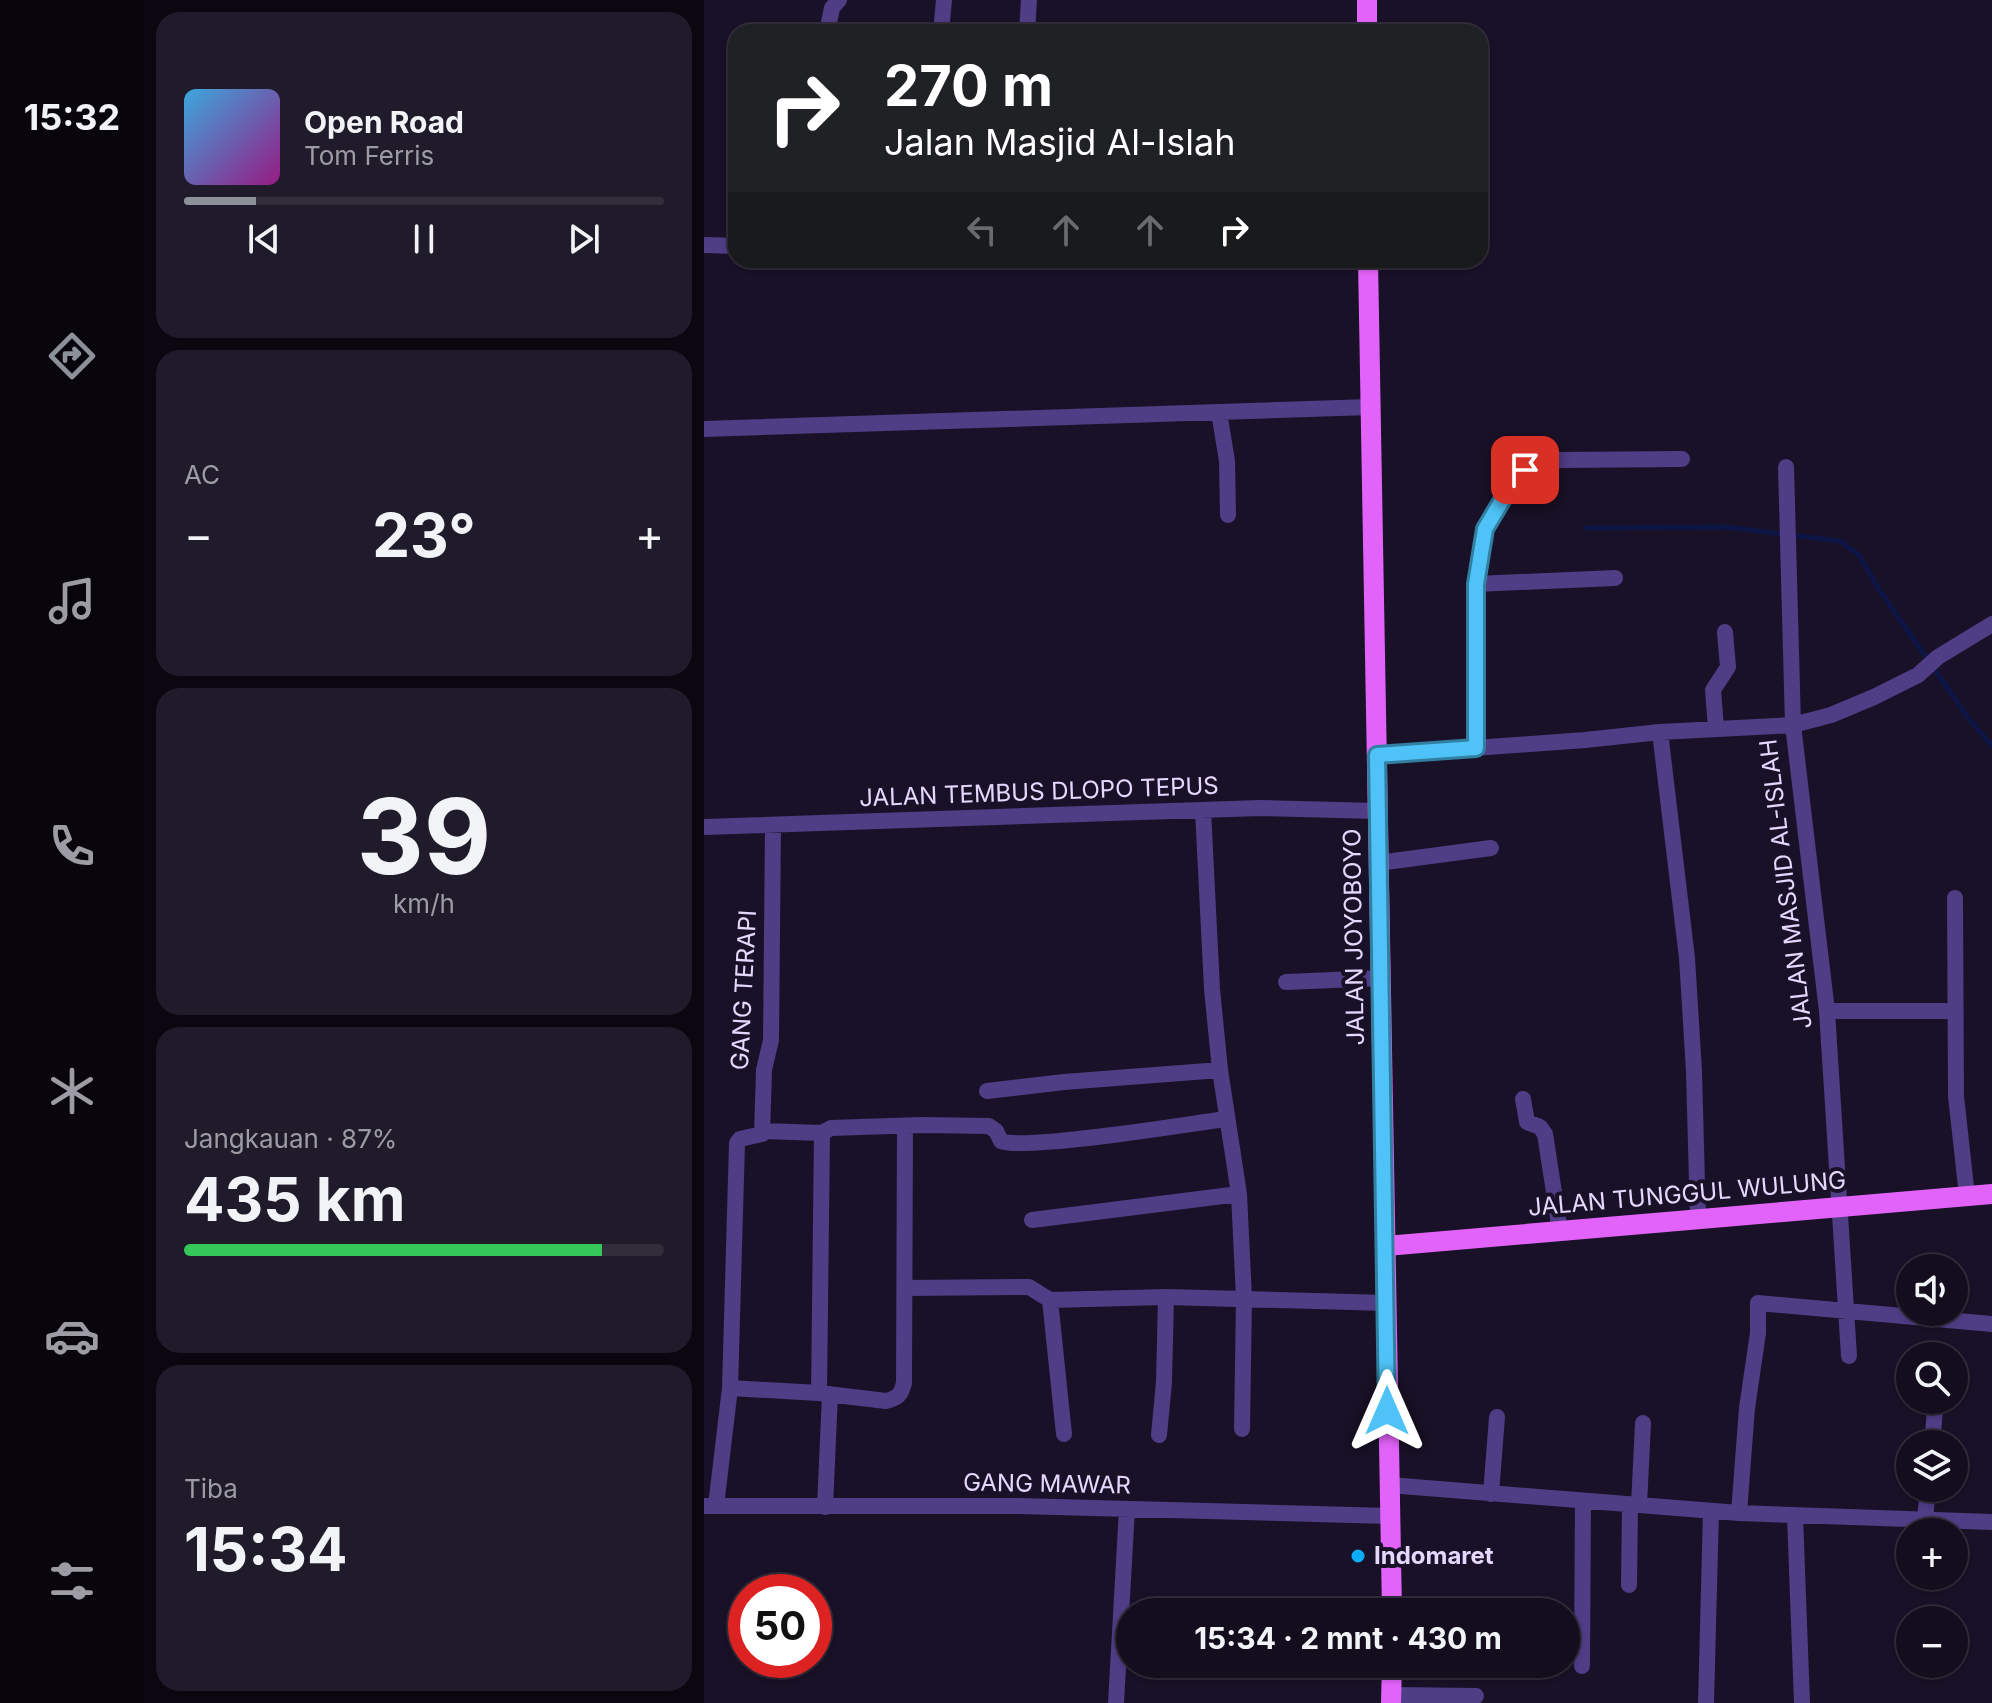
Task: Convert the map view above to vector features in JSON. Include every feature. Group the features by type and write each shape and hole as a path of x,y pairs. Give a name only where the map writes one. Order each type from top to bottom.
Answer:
{"main road":[{"path":"1367,0 1367,24"},
{"name":"JALAN JOYOBOYO","path":"1368,268 1392,1598"},
{"name":"JALAN TUNGGUL WULUNG","path":"1386,1246 1992,1194"},
{"path":"1391,1699 1392,1678"}],"street":[{"path":"829,24 832,8 839,0"},
{"path":"942,24 944,0"},
{"path":"1028,24 1029,0"},
{"path":"704,245 728,246"},
{"path":"704,429 1370,407"},
{"path":"1219,412 1227,461 1228,515"},
{"path":"1476,748 1476,584 1485,529 1504,497 1525,470 1560,460 1682,459"},
{"path":"1786,467 1793,725 1845,709 1918,675 1938,657 1992,624"},
{"path":"1476,584 1615,578"},
{"path":"1716,728 1713,690 1728,667 1725,632"},
{"name":"JALAN MASJID AL-ISLAH","path":"1377,755 1660,732 1793,725 1827,1011 1849,1356"},
{"path":"1660,732 1687,958 1698,1220"},
{"name":"JALAN TEMBUS DLOPO TEPUS","path":"704,827 1260,808 1377,811"},
{"path":"1203,810 1212,989 1226,1119 1239,1194 1244,1298 1242,1429"},
{"name":"GANG TERAPI","path":"762,1131 764,1070 771,1040 773,826"},
{"path":"1378,863 1491,848"},
{"path":"1955,898 1956,1096 1967,1196"},
{"path":"1286,982 1381,978"},
{"path":"1827,1011 1954,1011"},
{"path":"987,1091 1220,1070"},
{"path":"1523,1099 1527,1122 1540,1127 1545,1134 1560,1231"},
{"path":"710,1506 730,1388 737,1143 740,1139 757,1137 762,1131 822,1133 831,1128 989,1126 1001,1141 1008,1143 1045,1142 1226,1119"},
{"path":"730,1388 886,1401 897,1398 901,1393 904,1383 905,1126"},
{"path":"822,1133 825,1507"},
{"path":"1032,1220 1239,1194"},
{"path":"905,1288 1029,1287 1050,1300 1166,1297 1387,1303"},
{"path":"1159,1435 1166,1297"},
{"path":"1050,1300 1064,1434"},
{"path":"1739,1513 1747,1408 1758,1333 1758,1303 1992,1324"},
{"path":"1491,1494 1497,1417"},
{"path":"1629,1585 1643,1423"},
{"path":"1389,1485 1739,1513 1896,1519"},
{"path":"1582,1666 1583,1501"},
{"name":"GANG MAWAR","path":"710,1506 1019,1506 1389,1516"},
{"path":"1116,1703 1127,1509"},
{"path":"1706,1703 1711,1511"},
{"path":"1795,1516 1802,1703"},
{"path":"1968,1521 1992,1522"},
{"path":"1391,1699 1476,1696"}],"waterway":[{"path":"1586,528 1725,527 1840,541 1859,555 1880,591 1969,719 1992,746"}],"place":[{"name":"Indomaret","path":"1358,1556"}],"route":[{"path":"1387,1411 1377,755 1476,748 1476,584 1485,529 1525,470"}]}
